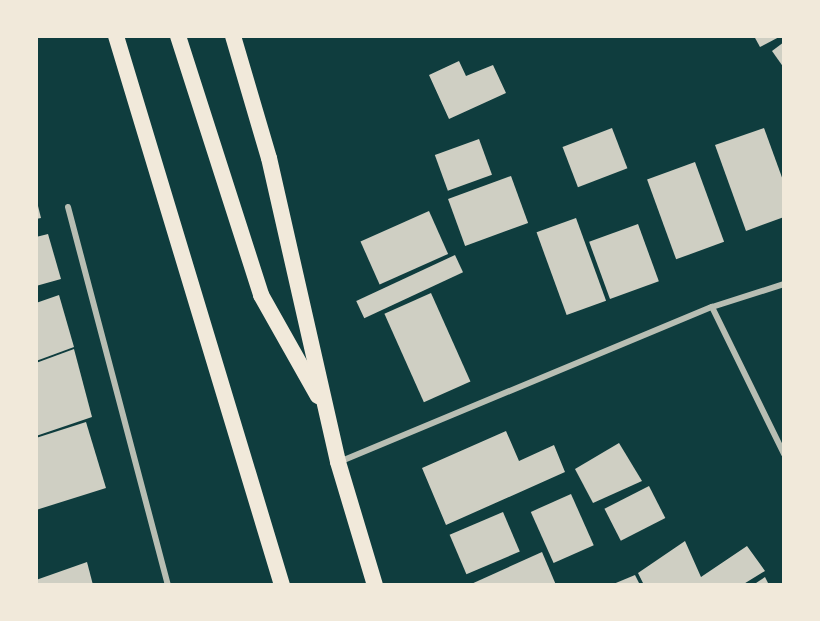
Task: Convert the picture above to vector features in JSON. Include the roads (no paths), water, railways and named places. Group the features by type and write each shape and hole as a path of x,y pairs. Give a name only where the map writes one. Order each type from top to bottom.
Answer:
{"highway":[{"path":"116,36 282,585"},
{"path":"178,36 261,295 327,412"},
{"path":"233,36 269,158 338,462 375,585"}],"street":[{"path":"68,207 168,585"},
{"path":"338,462 712,307 784,284"},
{"path":"712,307 784,454"}]}
